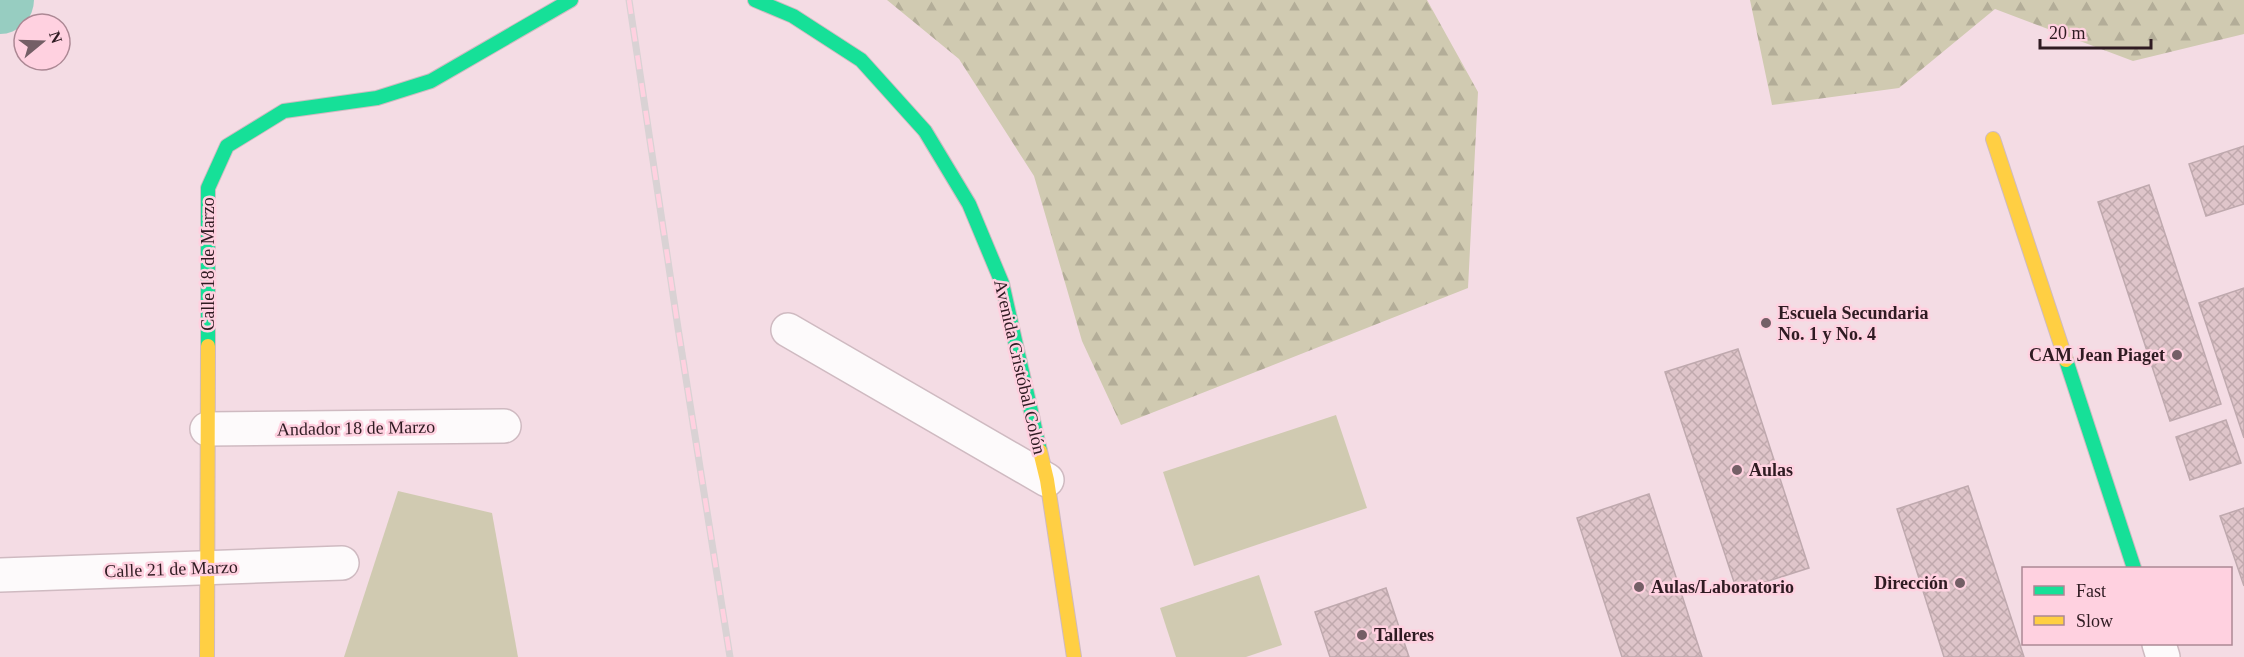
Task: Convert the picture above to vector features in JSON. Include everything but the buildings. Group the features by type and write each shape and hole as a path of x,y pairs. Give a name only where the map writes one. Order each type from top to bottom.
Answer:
{"street":[{"name":"Calle 18 de Marzo","path":"207,657 208,188 227,146 284,111 377,98 431,81 571,0"},
{"name":"Avenida Cristóbal Colón","path":"754,0 793,16 861,60 925,131 969,204 1002,283 1047,480 1074,657"},
{"path":"1993,139 2134,567"},
{"path":"788,330 1047,480"},
{"name":"Andador 18 de Marzo","path":"207,429 504,426"},
{"name":"Calle 21 de Marzo","path":"0,575 342,563"}],"green space":[{"path":"887,0 1427,0 1478,92 1468,288 1121,425 1082,341 1034,176 959,59"},
{"path":"1750,0 2244,0 2244,34 2133,61 1995,9 1899,88 1772,105"},
{"path":"1336,415 1367,508 1194,566 1163,472"},
{"path":"398,491 492,513 518,657 344,657"},
{"path":"1259,575 1282,645 1246,657 1176,657 1160,608"}],"railway":[{"path":"629,0 730,657"}],"traffic: fast":[{"path":"208,346 208,188 227,146 284,111 377,98 431,81 571,0"},
{"path":"755,0 793,16 861,60 925,131 969,204 1002,283 1040,451"},
{"path":"2066,360 2134,567"}],"traffic: slow":[{"path":"1993,139 2066,360"},
{"path":"207,657 208,346"},
{"path":"1040,451 1047,480 1074,657"}],"place":[{"name":"Escuela Secundaria No. 1 y No. 4","path":"1766,323"},
{"name":"CAM Jean Piaget","path":"2177,355"},
{"name":"Aulas","path":"1737,470"},
{"name":"Dirección","path":"1960,583"},
{"name":"Aulas/Laboratorio","path":"1639,587"},
{"name":"Talleres","path":"1362,635"}]}
